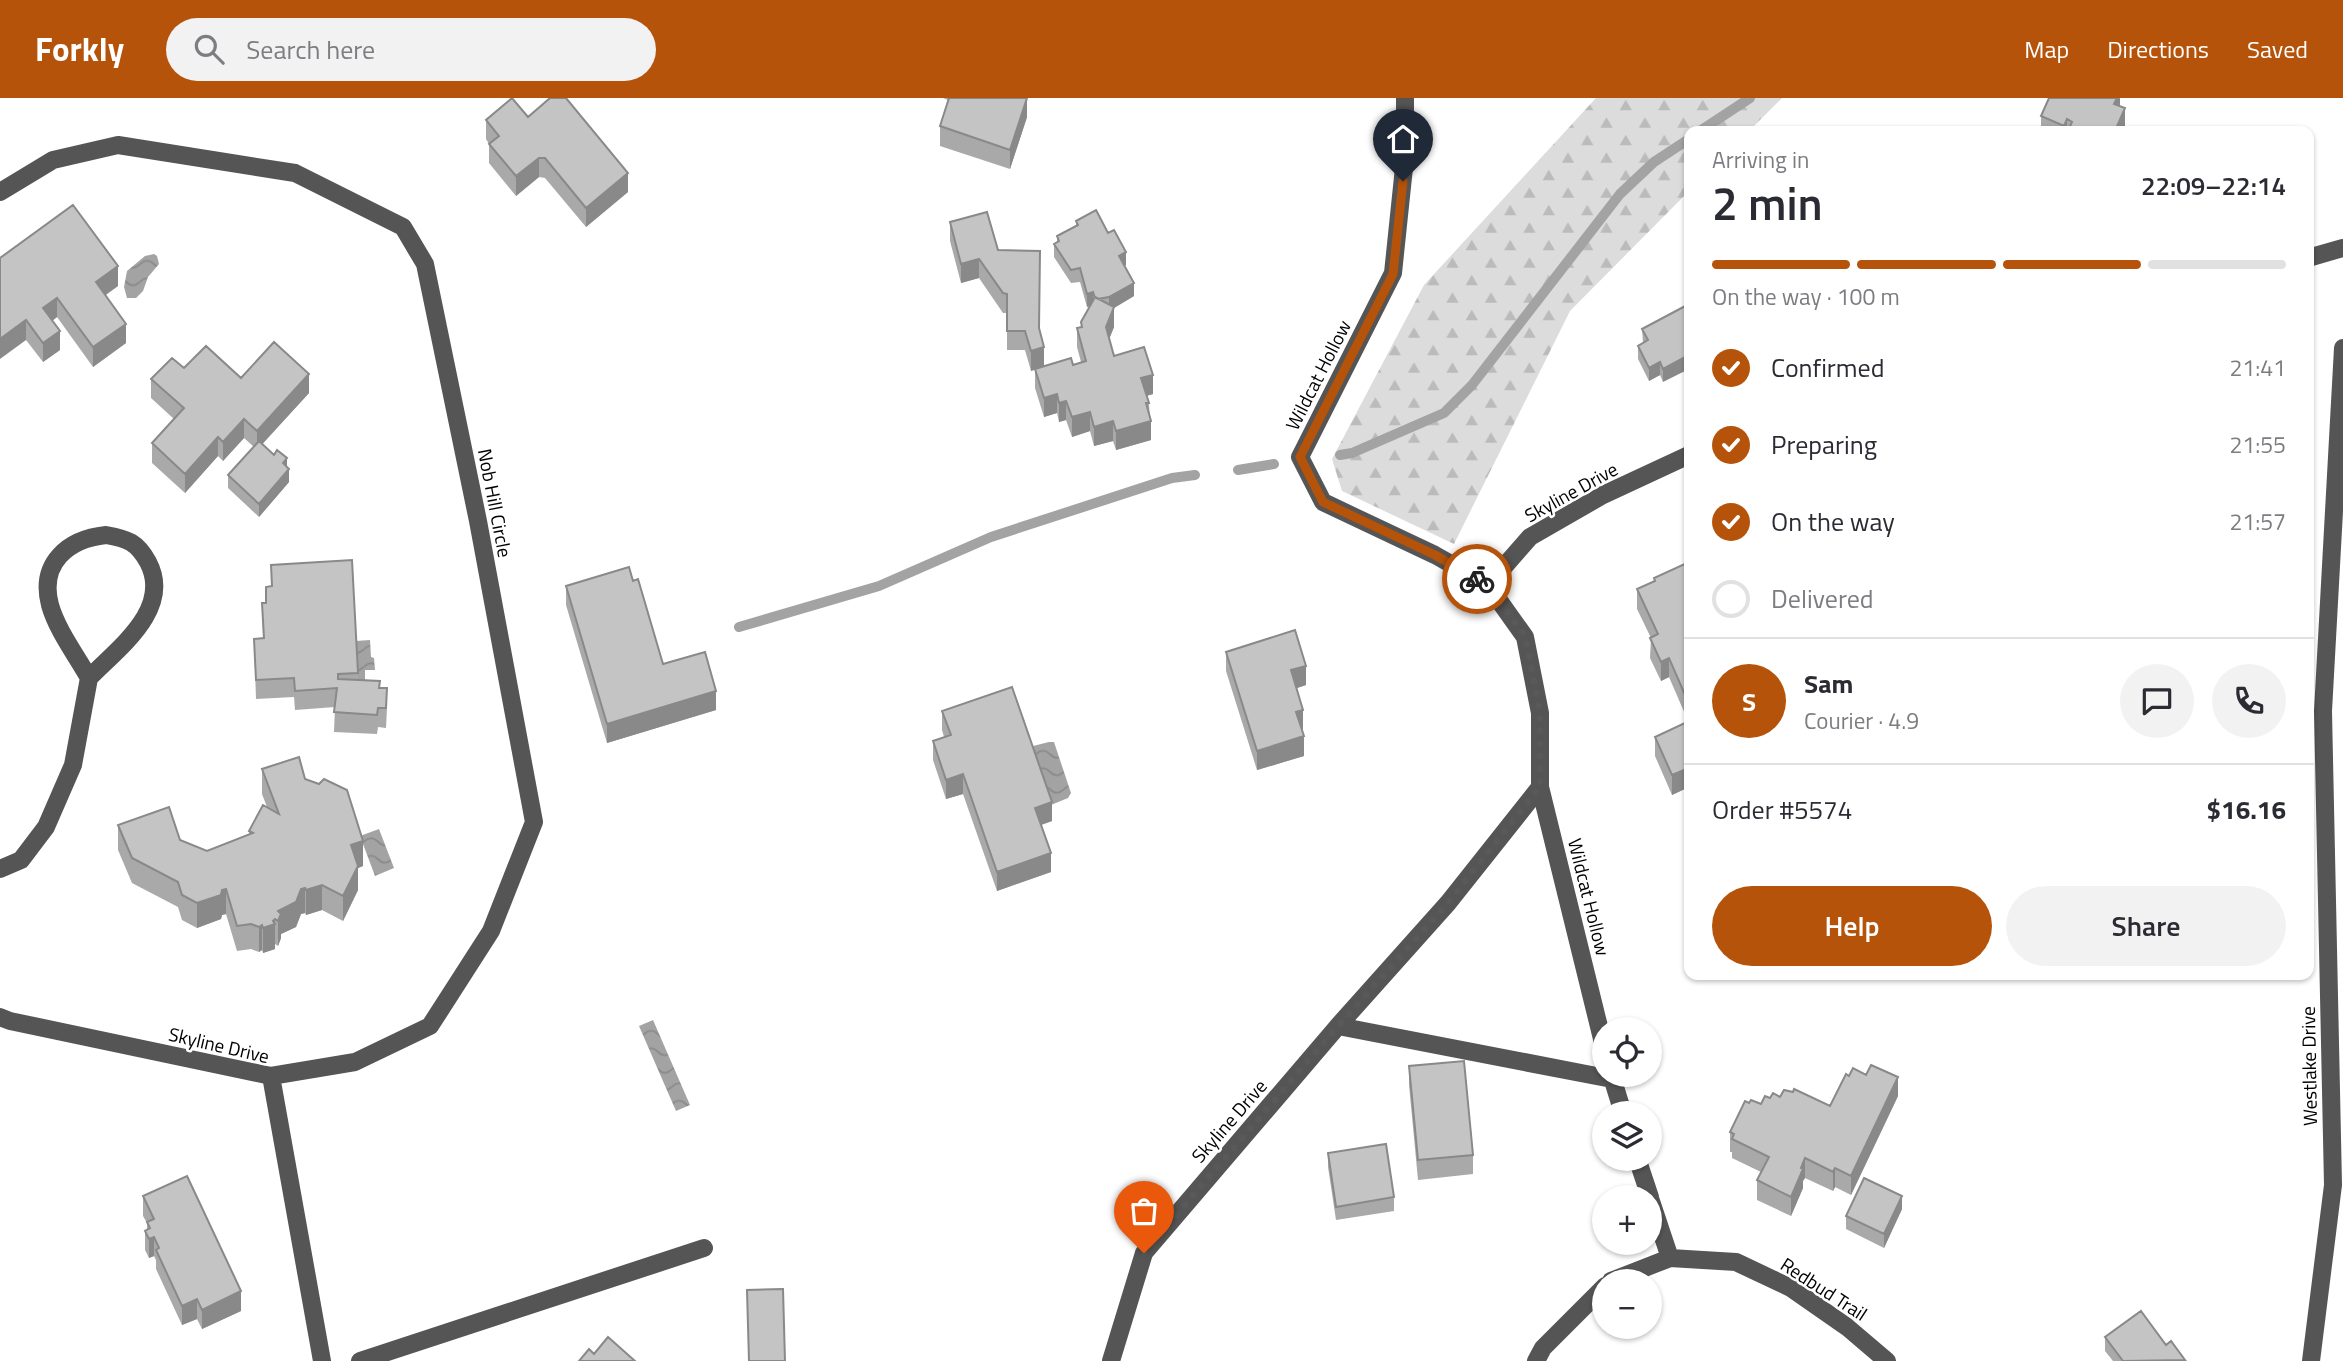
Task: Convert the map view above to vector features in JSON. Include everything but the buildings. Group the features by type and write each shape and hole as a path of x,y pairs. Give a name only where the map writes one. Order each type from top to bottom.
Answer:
{"street":[{"name":"Wildcat Hollow","path":"1405,98 1405,158 1393,274 1300,457 1323,502 1435,555 1488,585 1525,636 1540,713 1540,787 1597,1017"},
{"name":"Nob Hill Circle","path":"0,192 53,160 118,145 295,173 403,227 425,264 478,521 534,822 491,931 430,1026 355,1062 271,1076"},
{"path":"2314,256 2343,248"},
{"name":"Westlake Drive","path":"2311,1361 2333,1185 2323,711 2337,566 2343,348"},
{"name":"Skyline Drive","path":"1488,585 1530,537 1603,495 1684,458"},
{"path":"0,869 21,860 46,827 73,765 89,678 135,631 149,612 155,591 151,568 141,548 125,538 106,535 86,537 68,546 55,560 48,583 50,605 89,678"},
{"name":"Skyline Drive","path":"1111,1361 1144,1253 1338,1026 1448,903 1540,787"},
{"name":"Skyline Drive","path":"0,1017 271,1076 322,1361"},
{"path":"1338,1026 1592,1073"},
{"path":"1662,1234 1670,1258"},
{"path":"360,1361 704,1248"},
{"name":"Redbud Trail","path":"1642,1269 1670,1258 1737,1262 1791,1288 1847,1326 1887,1361"},
{"path":"1536,1361 1543,1348 1592,1299"}],"green space":[{"path":"1596,98 1782,98 1754,126 1684,126 1684,196 1570,311 1454,544 1342,491 1332,459 1424,285"}],"water":[{"path":"154,254 159,264 148,277 143,291 136,298 127,298 124,287 127,271 145,256"},
{"path":"370,640 375,670 365,670 365,682 358,682 356,641"},
{"path":"1054,742 1071,793 1068,798 1051,805 1030,750 1033,746"},
{"path":"379,829 394,868 375,876 360,836"},
{"path":"653,1020 690,1105 676,1111 639,1026"}],"waterway":[{"path":"1708,126 1750,98"},
{"path":"1340,455 1352,453 1444,413 1472,385 1620,194 1654,162 1684,142"},
{"path":"1238,470 1274,464"},
{"path":"739,627 879,586 991,537 1172,478 1195,475"}],"way so far":[{"path":"1144,1253 1338,1026 1448,903 1540,787 1540,713 1525,636 1488,585 1477,579"}],"route":[{"path":"1403,181 1393,274 1300,457 1323,502 1435,555 1477,579"}]}
